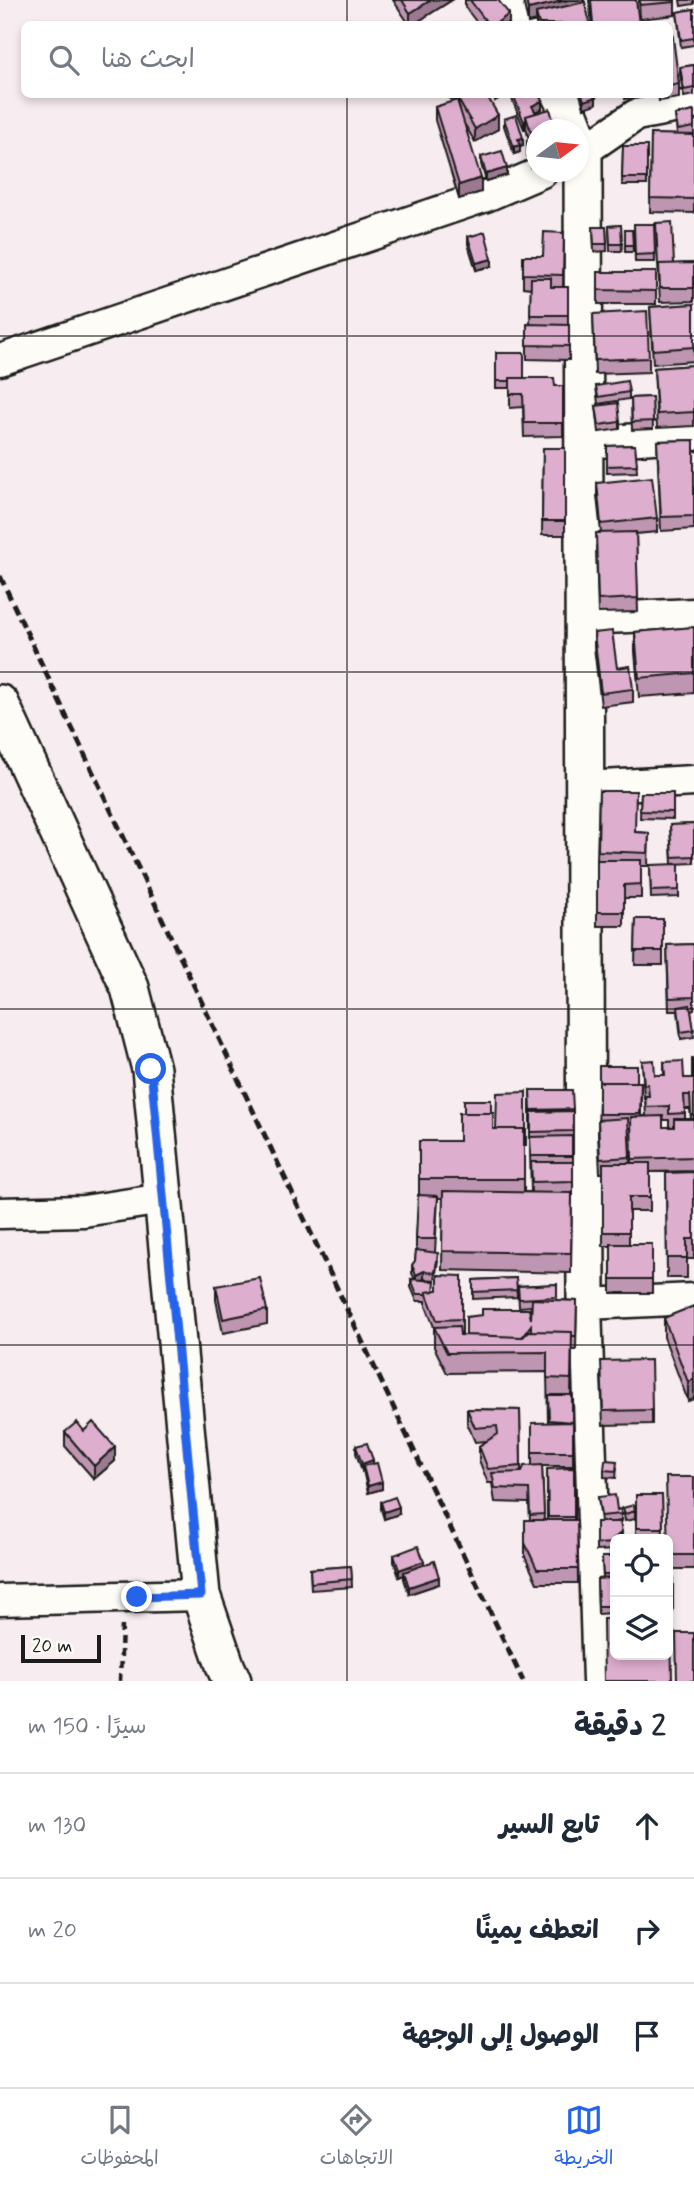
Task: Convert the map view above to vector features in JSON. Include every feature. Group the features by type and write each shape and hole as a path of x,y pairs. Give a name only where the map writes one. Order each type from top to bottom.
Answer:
{"street":[{"path":"508,0 520,21"},
{"path":"562,98 570,119"},
{"path":"589,139 636,115 694,104"},
{"path":"0,360 486,197 526,179"},
{"path":"580,182 586,1304 598,1681"},
{"path":"583,443 694,435"},
{"path":"583,619 694,614"},
{"path":"0,704 130,988 151,1069 201,1595 232,1681"},
{"path":"584,786 694,781"},
{"path":"0,1213 84,1211 163,1199"},
{"path":"586,1304 694,1300"},
{"path":"0,1600 201,1595"}],"path":[{"path":"121,1681 121,1626 137,1597"}],"building":[{"path":"402,0 431,0 410,13"},
{"path":"470,0 498,0 509,14 499,21 486,21"},
{"path":"526,0 568,0 528,9"},
{"path":"591,0 636,0 639,21 593,21"},
{"path":"640,0 675,0 675,2 640,5"},
{"path":"585,2 589,21 538,21 536,13"},
{"path":"694,9 694,38 681,40 677,12"},
{"path":"673,38 679,84 673,85"},
{"path":"694,65 694,88 684,90 680,67"},
{"path":"457,98 488,98 498,115 475,129"},
{"path":"515,98 541,98 542,101 532,106 536,113 526,116 524,122"},
{"path":"457,100 481,178 459,185 435,107"},
{"path":"550,109 553,119 527,119 526,116"},
{"path":"694,111 694,127 678,130 675,115"},
{"path":"516,115 523,138 518,139 520,145 514,147 504,119"},
{"path":"651,134 694,135 694,199 650,198"},
{"path":"623,146 647,146 647,178 622,178"},
{"path":"502,151 507,168 486,174 481,157"},
{"path":"672,222 674,264 658,264 656,223"},
{"path":"634,224 654,224 655,254 635,255"},
{"path":"621,225 622,244 610,244 609,226"},
{"path":"593,227 606,227 607,244 594,244"},
{"path":"625,230 632,230 633,245 625,245"},
{"path":"485,232 492,259 476,263 468,237"},
{"path":"544,232 564,233 563,275 523,274 523,256 543,256"},
{"path":"694,263 694,288 660,288 659,264"},
{"path":"598,272 656,272 656,291 598,290"},
{"path":"531,278 551,278 551,287 568,287 568,315 530,315"},
{"path":"694,304 694,347 653,350 650,307"},
{"path":"647,311 649,358 595,360 593,314"},
{"path":"527,324 569,325 569,346 527,345"},
{"path":"496,353 524,353 524,378 496,381"},
{"path":"694,365 694,412 657,414 654,368"},
{"path":"510,378 554,378 555,386 563,386 563,423 524,423 523,394 510,394"},
{"path":"627,381 629,392 598,397 596,386"},
{"path":"652,397 653,421 632,422 631,398"},
{"path":"618,403 620,422 599,425 596,406"},
{"path":"694,440 694,516 661,517 657,441"},
{"path":"635,445 637,465 607,466 607,446"},
{"path":"543,448 565,448 565,521 542,521"},
{"path":"652,477 657,518 601,524 597,483"},
{"path":"636,532 638,598 598,600 596,533"},
{"path":"694,627 694,673 639,678 635,632"},
{"path":"612,631 617,668 630,666 633,689 601,693 594,633"},
{"path":"599,791 636,791 635,832 649,833 648,853 598,851"},
{"path":"641,793 673,793 673,812 640,811"},
{"path":"694,824 694,856 672,857 670,825"},
{"path":"597,860 641,860 641,884 624,885 624,912 597,912"},
{"path":"679,864 679,890 651,891 650,865"},
{"path":"636,919 663,919 663,951 635,951"},
{"path":"694,944 694,997 669,998 667,945"},
{"path":"690,1005 694,1030 681,1032 678,1007"},
{"path":"694,1059 694,1115 691,1115 690,1095 684,1095 685,1113 669,1114 669,1106 646,1107 648,1084 644,1085 642,1061 654,1060 655,1075 665,1075 664,1062 683,1061 684,1078 693,1078"},
{"path":"599,1066 637,1066 637,1082 599,1082"},
{"path":"599,1082 641,1082 640,1114 599,1114"},
{"path":"530,1090 572,1090 573,1109 531,1110"},
{"path":"526,1092 526,1131 496,1129 497,1093"},
{"path":"464,1100 491,1100 491,1113 464,1113"},
{"path":"573,1111 573,1131 531,1132 531,1112"},
{"path":"459,1113 493,1113 493,1129 524,1129 524,1179 419,1179 419,1141 459,1141"},
{"path":"663,1116 663,1127 674,1127 674,1119 694,1119 694,1157 632,1159 631,1117"},
{"path":"628,1118 630,1157 600,1159 598,1120"},
{"path":"572,1136 572,1156 531,1156 530,1137"},
{"path":"531,1162 573,1162 573,1181 532,1182"},
{"path":"603,1163 650,1163 650,1197 629,1197 629,1232 603,1232"},
{"path":"694,1172 694,1239 687,1239 687,1258 667,1258 666,1173"},
{"path":"443,1191 572,1193 571,1253 442,1251"},
{"path":"418,1195 438,1196 435,1239 416,1239"},
{"path":"611,1244 652,1244 652,1279 611,1279"},
{"path":"416,1250 438,1253 435,1273 424,1271 416,1275 412,1265"},
{"path":"438,1275 462,1276 462,1319 437,1320 426,1292 438,1290"},
{"path":"260,1278 267,1310 223,1319 216,1286"},
{"path":"516,1278 517,1290 473,1292 473,1280"},
{"path":"411,1279 435,1281 434,1291 417,1294"},
{"path":"557,1284 557,1297 519,1299 518,1286"},
{"path":"532,1299 577,1301 576,1336 572,1336 572,1332 531,1331 531,1325 522,1337 466,1335 466,1317 482,1315 482,1309 529,1309 531,1319"},
{"path":"694,1306 694,1379 688,1382 664,1318"},
{"path":"459,1326 460,1335 523,1337 529,1331 572,1332 571,1379 547,1378 547,1352 447,1353 434,1327"},
{"path":"651,1360 652,1410 603,1411 601,1361"},
{"path":"548,1395 572,1395 572,1422 549,1420"},
{"path":"467,1409 520,1410 521,1466 488,1469 479,1446 498,1434 497,1426 475,1428"},
{"path":"77,1422 84,1431 93,1422 115,1447 94,1466 65,1432"},
{"path":"573,1422 573,1452 532,1452 532,1423"},
{"path":"367,1443 373,1460 362,1464 356,1446"},
{"path":"605,1460 617,1461 616,1471 604,1470"},
{"path":"377,1463 382,1482 368,1486 363,1466"},
{"path":"542,1465 544,1514 530,1515 529,1489 495,1488 492,1473 522,1472 524,1466"},
{"path":"574,1468 574,1517 548,1517 547,1469"},
{"path":"666,1477 694,1477 694,1555 673,1555 673,1534 667,1534"},
{"path":"615,1495 617,1510 621,1509 621,1514 601,1516 598,1497"},
{"path":"636,1495 662,1495 663,1528 636,1528"},
{"path":"395,1497 399,1507 384,1512 381,1502"},
{"path":"634,1505 635,1511 625,1514 623,1508"},
{"path":"525,1520 577,1520 578,1569 537,1569 525,1543"},
{"path":"596,1522 620,1522 622,1532 610,1534 610,1543 596,1544"},
{"path":"418,1546 424,1561 399,1570 394,1555"},
{"path":"602,1557 610,1557 610,1575 603,1575"},
{"path":"434,1561 439,1577 409,1587 404,1572"},
{"path":"351,1566 352,1579 311,1583 310,1569"},
{"path":"610,1578 610,1606 598,1606 597,1579"},
{"path":"610,1618 610,1660 672,1660 672,1681 604,1681 603,1619"},
{"path":"676,1633 694,1633 694,1681 677,1681"}],"railway":[{"path":"0,576 523,1681"}],"route":[{"path":"137,1597 201,1595 151,1069"}]}
